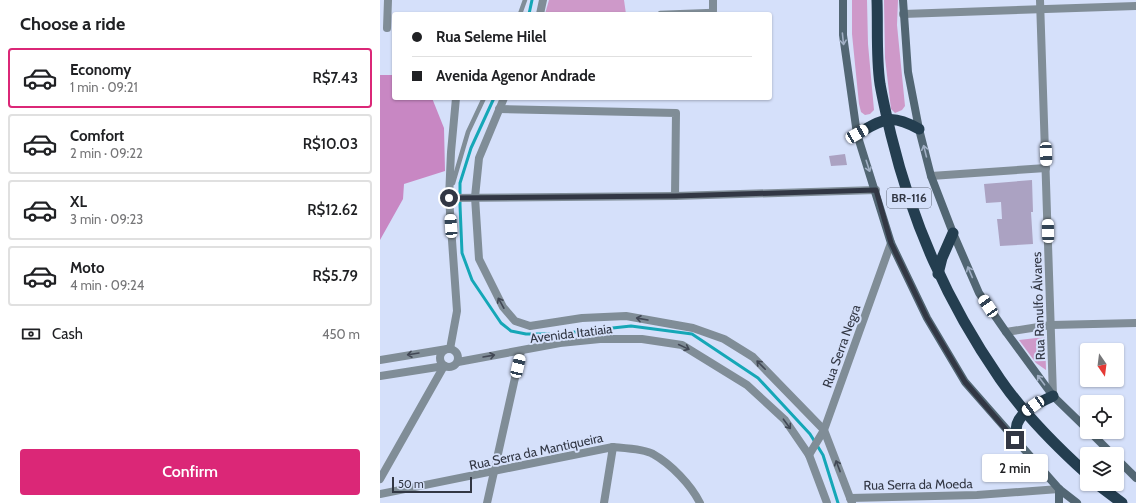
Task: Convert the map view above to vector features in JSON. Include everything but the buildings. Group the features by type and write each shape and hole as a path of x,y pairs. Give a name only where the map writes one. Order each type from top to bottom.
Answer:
{"highway":[{"name":"BR-116","path":"877,0 880,84 902,178 921,235 938,274 962,318 1000,379 1063,453 1080,468"},
{"path":"857,134 888,118 905,121 919,129"},
{"path":"938,274 942,258 953,233"},
{"path":"1015,440 1017,424 1026,411 1053,396"},
{"path":"1106,491 1122,503"}],"main road":[{"path":"843,0 843,35 857,134 876,190 891,243 927,318 965,382 1059,489 1077,503"},
{"path":"903,0 908,72 919,129 931,176 953,233 979,293 1053,396 1080,422"},
{"path":"1097,439 1105,447"},
{"path":"1124,466 1136,478"},
{"path":"1059,489 1059,503"}],"street":[{"path":"387,28 388,0"},
{"path":"540,12 543,0"},
{"path":"713,0 713,11"},
{"path":"903,14 1040,4 1136,6"},
{"name":"Rua Ranulfo Álvares","path":"1040,4 1053,396"},
{"path":"380,479 444,366 440,361 440,355 448,349 457,311 449,198 456,100"},
{"path":"475,197 480,158 503,100"},
{"path":"499,109 676,113 675,196"},
{"path":"931,176 1046,168"},
{"path":"449,198 675,196 876,190"},
{"name":"Avenida Itatiaia","path":"475,197 479,259 503,307 516,321 530,326 582,318 626,316 693,328 724,339 753,357 824,430 851,500"},
{"name":"Rua Serra Negra","path":"809,455 824,430 891,243"},
{"path":"1006,332 1050,325 1136,323"},
{"name":"Avenida Itatiaia","path":"380,376 444,366 450,367 458,362 560,343 600,339 642,339 682,345 747,385 785,420 809,455 827,503"},
{"path":"380,360 448,349 457,353 458,362"},
{"path":"487,503 521,351"},
{"path":"604,503 613,447"},
{"name":"Rua Serra da Mantiqueira","path":"380,494 613,447 652,453 676,472 694,492 700,503"},
{"name":"Rua Serra da Moeda","path":"851,500 977,499 1059,489"}],"lane":[{"path":"521,12 525,0"},
{"path":"686,12 713,11"},
{"path":"449,198 468,132 483,100"}],"shaded area":[{"path":"549,0 624,0 626,12 546,12"},
{"path":"852,0 867,0 868,44 874,110 870,114 865,115 861,112 859,104 852,34"},
{"path":"884,0 898,0 897,25 905,106 902,110 895,113 891,109 885,58"},
{"path":"380,75 392,75 392,100 433,100 444,128 445,171 404,184 403,199 380,240"},
{"path":"1045,337 1046,370 1036,363 1019,340"}],"waterway":[{"path":"529,12 532,0"},
{"path":"493,100 471,148 460,183 460,205 462,253 472,280 501,323 511,331 526,334 557,334 631,326 692,334 758,378 810,434 823,455 838,503"}],"route":[{"path":"449,198 675,196 876,190 891,243 927,318 965,382 1015,440"}]}
